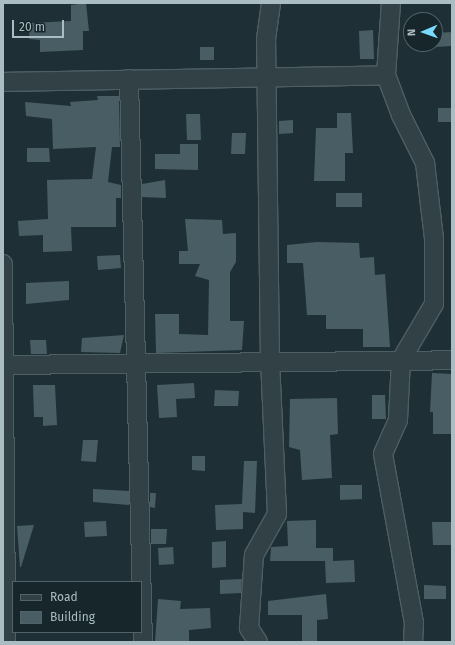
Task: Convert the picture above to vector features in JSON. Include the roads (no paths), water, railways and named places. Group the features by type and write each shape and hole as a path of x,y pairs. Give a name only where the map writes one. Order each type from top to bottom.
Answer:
{"street":[{"path":"258,642 249,628 254,556 277,514 270,362 266,39 271,3"},
{"path":"391,3 386,75 401,115 425,163 434,239 434,304 401,360 398,420 383,454 414,623 413,642"},
{"path":"3,82 386,75"},
{"path":"128,80 141,581"},
{"path":"3,264 6,642"},
{"path":"4,365 452,360"},
{"path":"142,602 143,642"}]}
